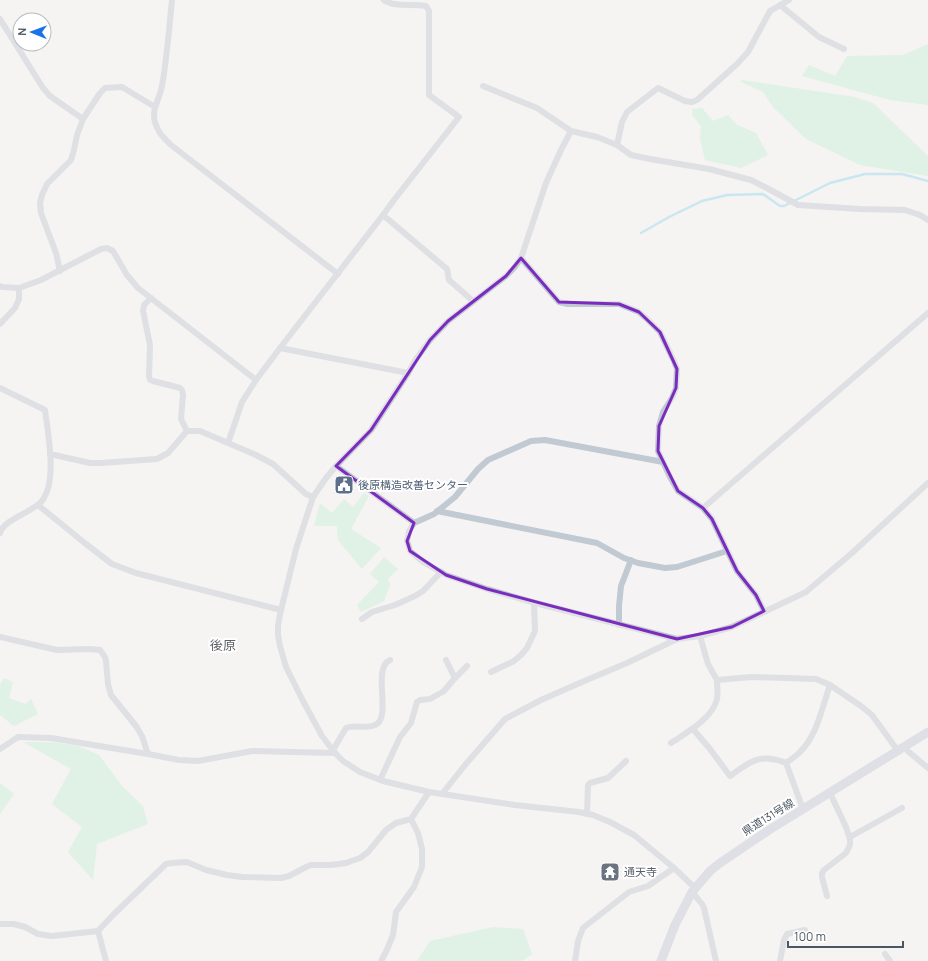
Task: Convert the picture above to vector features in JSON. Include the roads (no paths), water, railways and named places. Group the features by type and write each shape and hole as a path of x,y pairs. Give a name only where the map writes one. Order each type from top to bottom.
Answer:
{"main road":[{"name":"県道131号線","path":"660,961 675,925 693,890 710,871 803,809 928,732"}],"street":[{"path":"172,0 168,42 161,88 154,113 155,122 160,134 338,274"},
{"path":"228,443 242,402 256,380 459,117 429,95 429,11 426,6 388,3 384,0"},
{"path":"617,145 622,122 627,112 658,88 686,101 692,102 697,100 748,52 770,11 789,0"},
{"path":"780,5 819,37 844,49"},
{"path":"0,19 43,88 50,96 83,118"},
{"path":"483,86 537,108 571,131 617,145 631,155 709,169 751,180 798,205 905,210 920,215 928,220"},
{"path":"60,271 56,253 41,213 40,203 47,184 71,160 83,118 105,88 122,87 155,107"},
{"path":"571,131 546,183 521,258 514,268 506,276 448,321 430,340 416,359 371,430 336,466 313,498 296,549 281,610 278,635 286,667 303,702 322,736 334,752 348,764 360,772 380,780 429,792 593,815 634,834 674,868 693,890 704,908 716,961"},
{"path":"383,215 447,269 449,280 473,301"},
{"path":"0,286 19,288 41,280 101,249 107,248 113,251 127,275 138,288 256,380"},
{"path":"521,258 559,302 568,304 619,304 639,312 660,332 677,369 676,388 672,398 663,412 659,426 658,451 678,491 703,508 712,519 737,571 756,595 764,611"},
{"path":"0,324 15,308 19,299 19,288"},
{"path":"151,298 144,305 143,312 150,345 148,376 150,380 180,388 182,390 181,419 187,431"},
{"path":"703,508 928,313"},
{"path":"280,348 408,373"},
{"path":"0,388 45,410 50,454 50,479 42,501 38,505 9,522 0,533"},
{"path":"50,454 101,464 157,459 168,452 187,431 200,431 273,464 306,494 313,498"},
{"path":"663,462 545,440 531,441 488,460 478,469 455,497 438,512 414,524 409,531 408,541 410,551 423,562 446,575 534,603 677,640"},
{"path":"336,466 414,524"},
{"path":"442,794 505,719 548,697 677,640 700,636 732,627 806,592 852,553 928,483"},
{"path":"38,505 112,564 136,573 281,610"},
{"path":"438,512 597,543 638,563 665,568 677,567 728,551"},
{"path":"619,625 621,586 630,560"},
{"path":"362,619 372,612 395,605 415,596 423,591 441,572"},
{"path":"491,672 514,661 527,648 535,631 534,603"},
{"path":"671,743 693,729 713,708 716,699 718,680 708,664 700,636"},
{"path":"0,637 57,650 100,650 106,661 108,684 111,695 136,726 142,736 148,754"},
{"path":"334,752 346,728 353,726 376,725 379,722 382,711 383,666 385,662 390,660"},
{"path":"446,660 454,678"},
{"path":"380,780 400,737 411,723 417,702 420,700 430,699 444,691 454,678 467,666"},
{"path":"718,680 751,677 816,679 830,685 861,706 872,715 900,749 928,768"},
{"path":"786,763 806,745 814,731 830,685"},
{"path":"693,729 730,776 749,762 758,759 773,758 786,763 803,809"},
{"path":"0,749 18,737 51,738 179,760 198,761 252,751 334,752"},
{"path":"587,814 588,785 590,783 608,778 626,761"},
{"path":"0,924 14,924 25,927 38,934 52,936 98,931 166,864 187,862 206,870 227,875 281,878 289,876 311,865 346,863 360,858 368,852 386,830 396,823 411,819 429,792"},
{"path":"827,896 822,873 846,853 850,845 850,837 830,793"},
{"path":"850,837 902,808"},
{"path":"381,961 393,934 396,912 414,887 422,866 422,849 418,833 411,819"},
{"path":"575,961 578,941 583,928 629,892 648,886 674,868"},
{"path":"780,961 786,934 805,930"},
{"path":"98,931 106,961"},
{"path":"885,954 890,961"}],"waterway":[{"path":"641,233 702,201 727,195 763,194 780,206 784,206 830,183 865,174 902,174 928,181"}],"place":[{"name":"後原構造改善センター","path":"344,485"},
{"name":"通天寺","path":"610,872"}],"district":[{"name":"後原","path":"223,645"}]}
